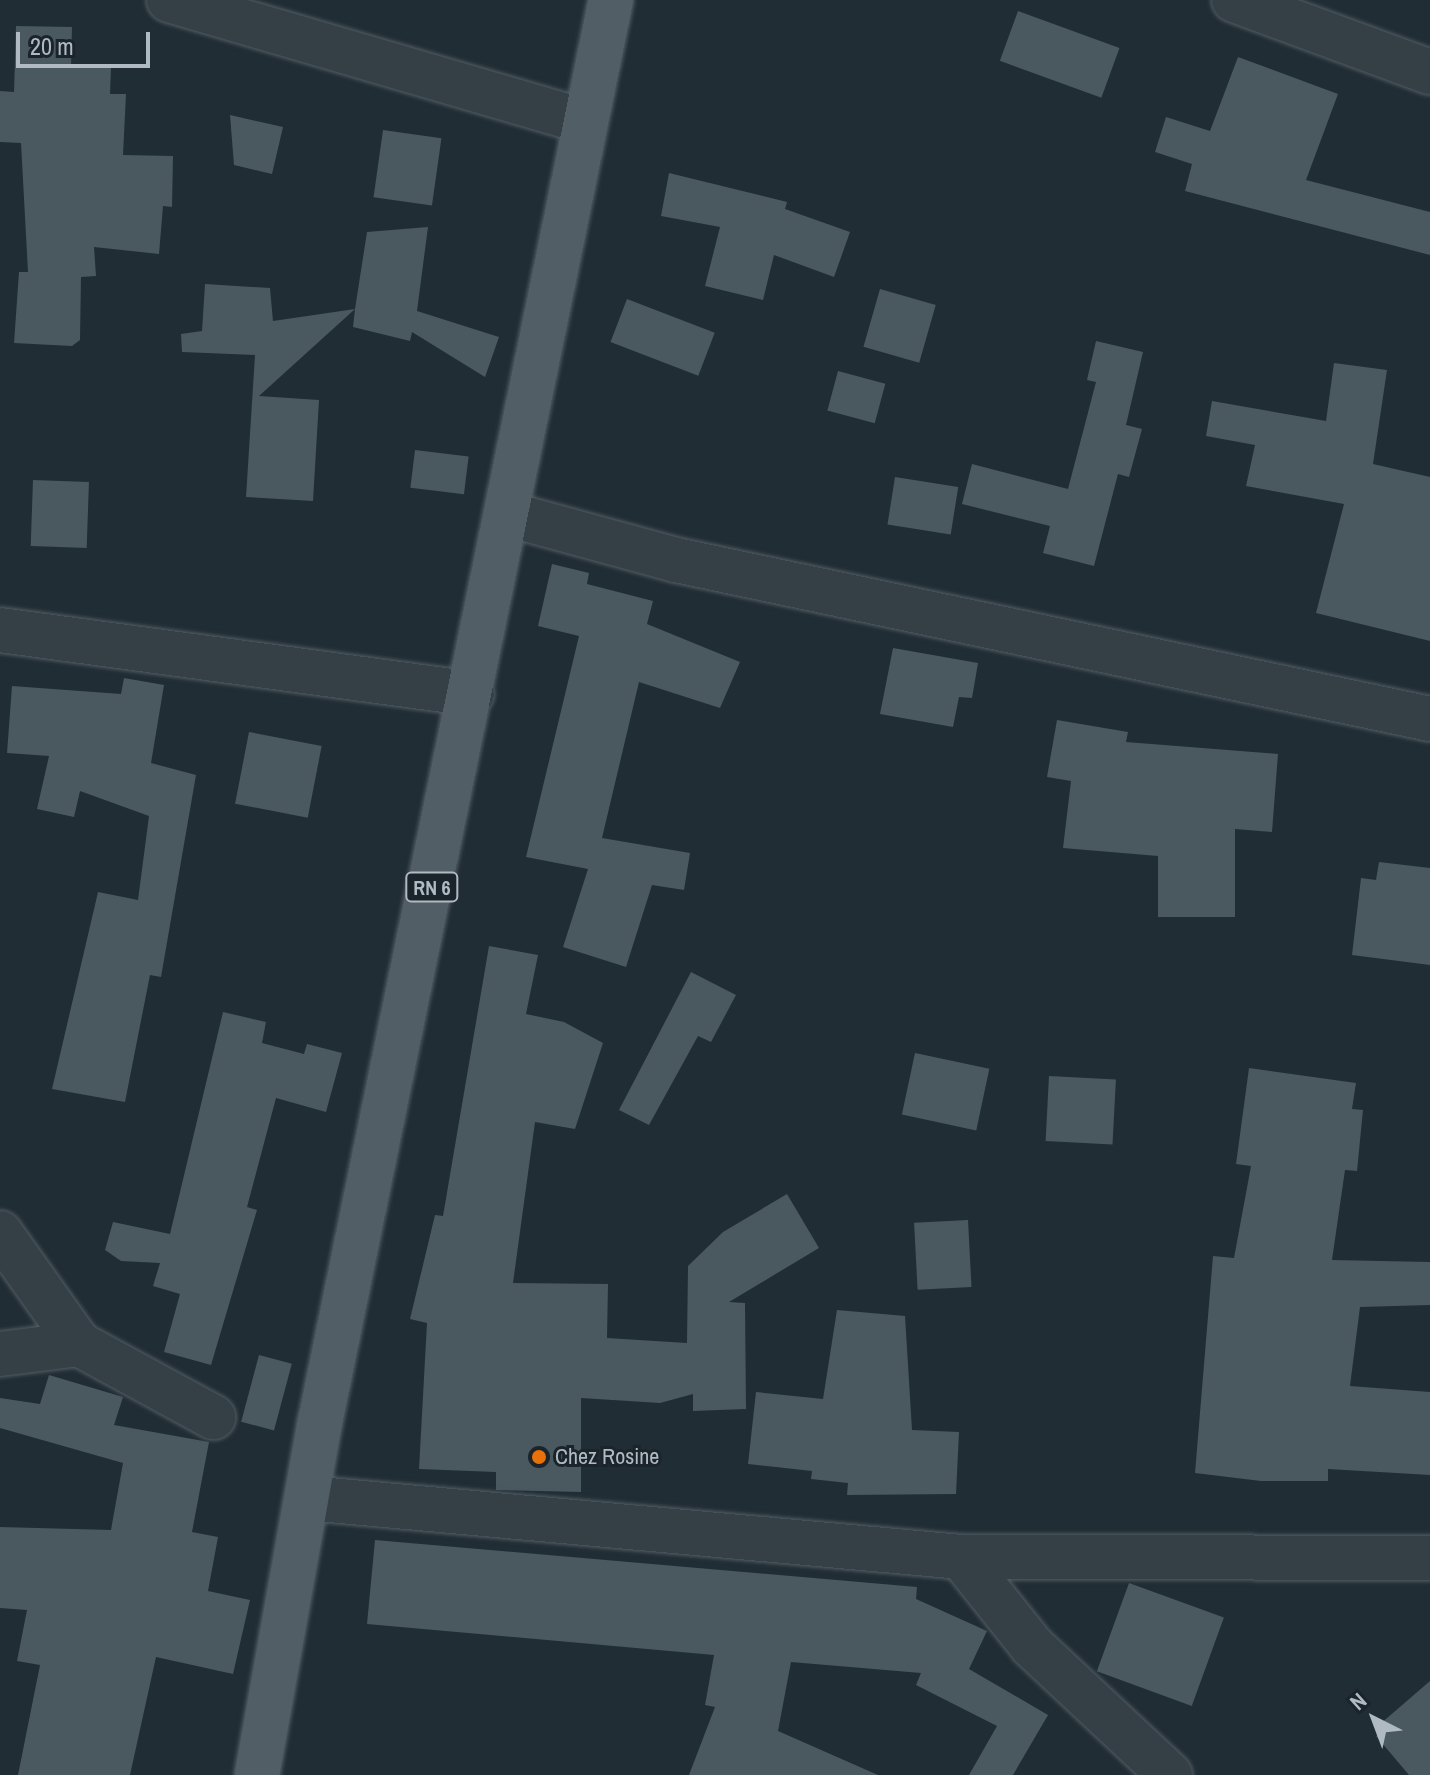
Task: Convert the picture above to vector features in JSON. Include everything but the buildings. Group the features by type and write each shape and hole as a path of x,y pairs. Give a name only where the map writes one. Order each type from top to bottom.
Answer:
{"main road":[{"name":"RN 6","path":"257,1775 307,1498 611,0"}],"street":[{"path":"169,0 585,122"},
{"path":"1234,0 1430,72"},
{"path":"508,514 676,560 1430,719"},
{"path":"0,630 472,694"},
{"path":"0,1233 79,1344 213,1417"},
{"path":"0,1354 79,1344"},
{"path":"307,1498 961,1557 1430,1558"},
{"path":"961,1557 1043,1658 1170,1775"}],"place":[{"name":"Chez Rosine","path":"539,1457"}]}
